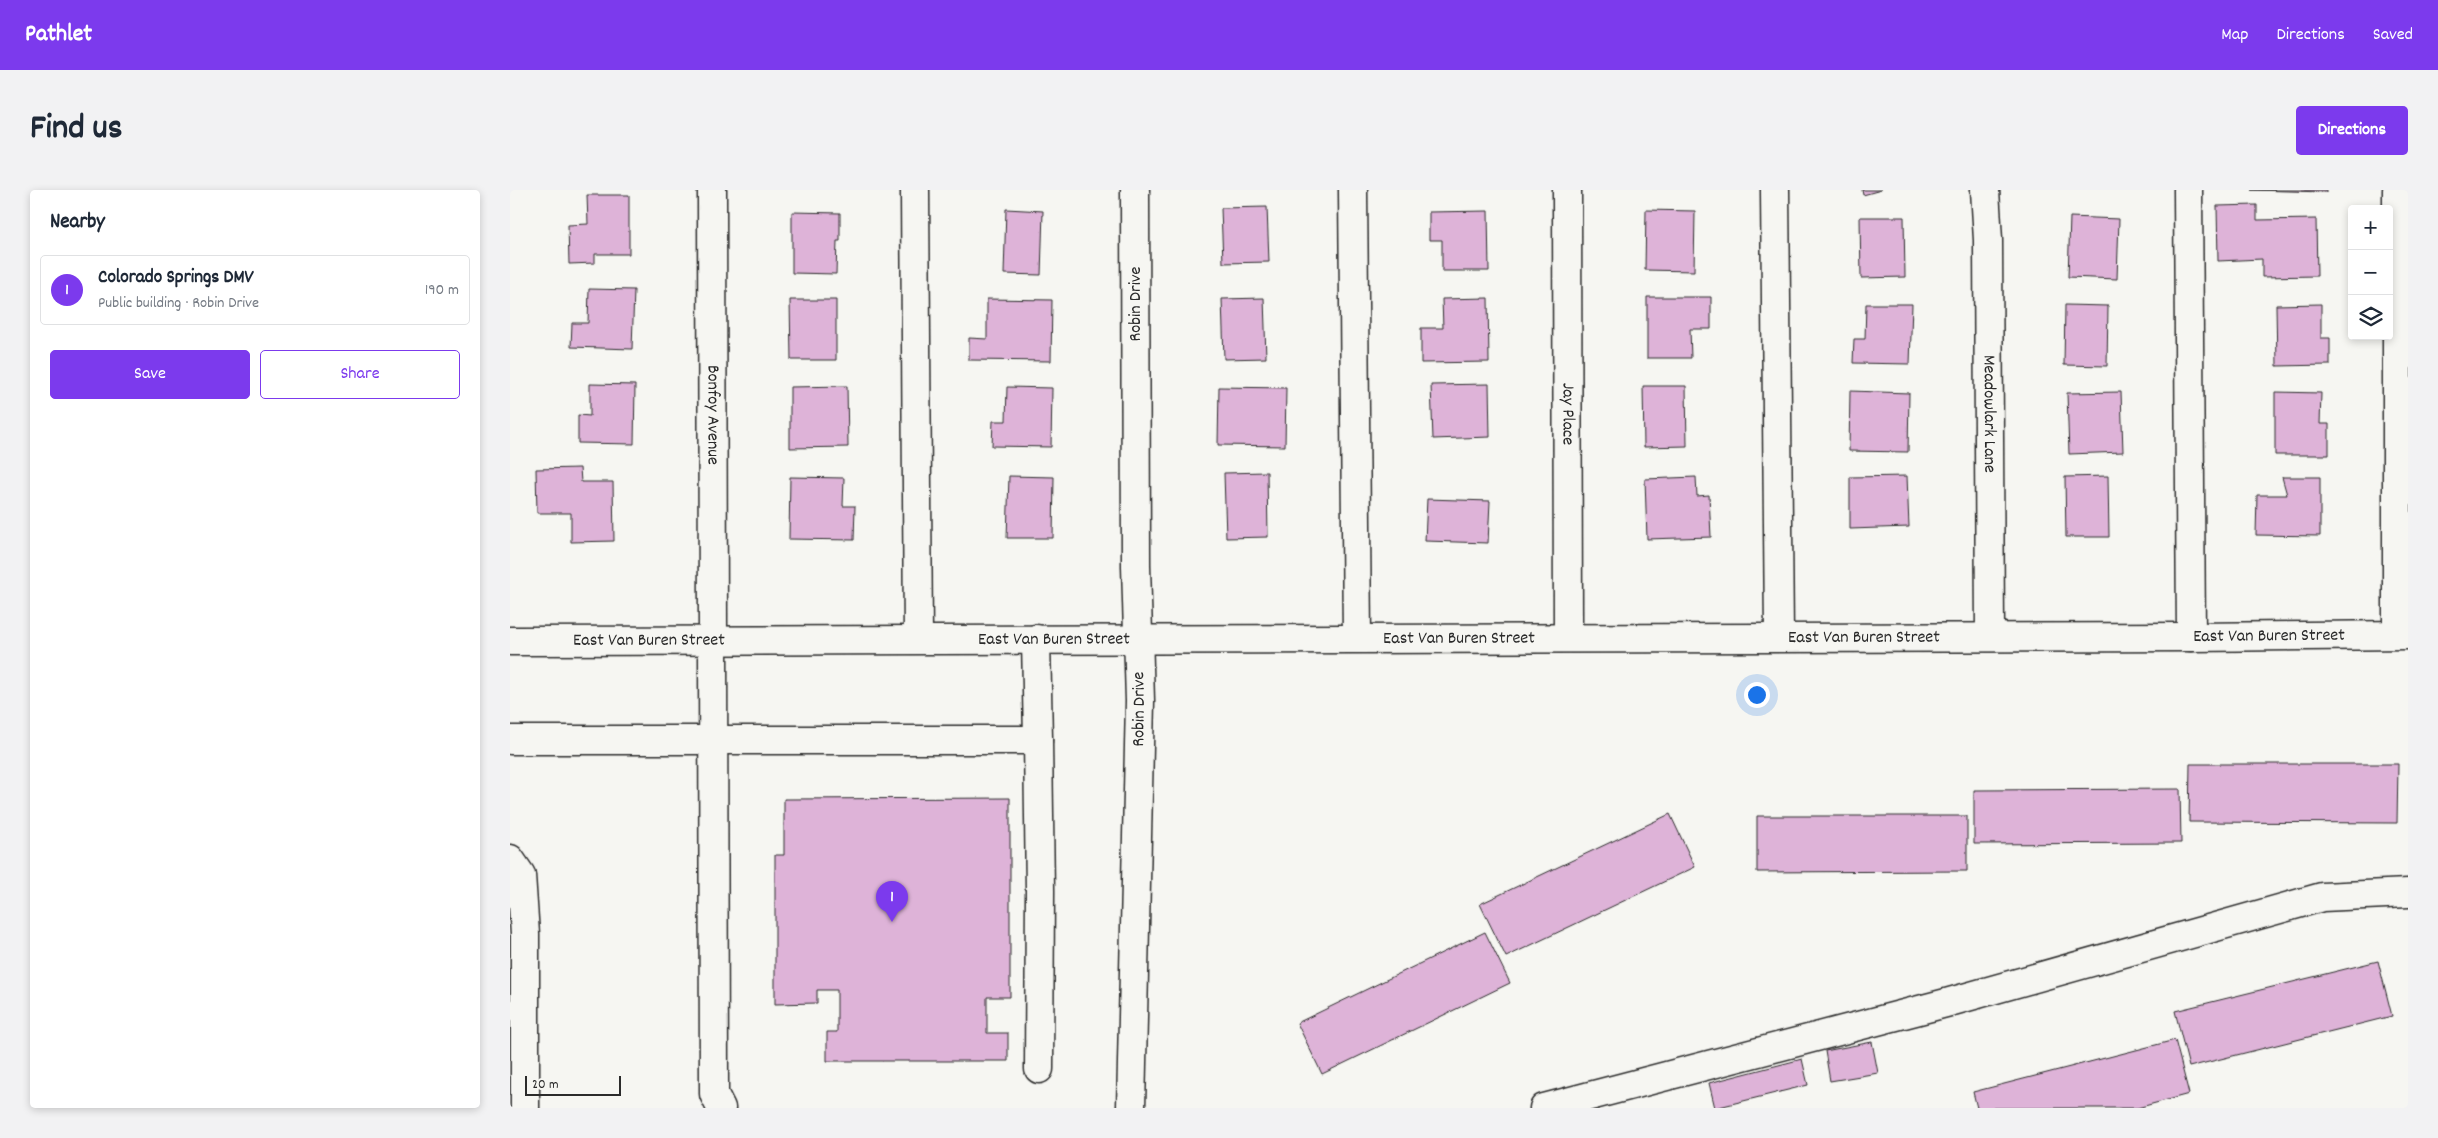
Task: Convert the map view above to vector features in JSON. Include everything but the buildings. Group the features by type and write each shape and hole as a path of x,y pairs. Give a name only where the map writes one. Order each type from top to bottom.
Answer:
{"street":[{"name":"Bonfoy Avenue","path":"712,190 715,640 714,1094 721,1108"},
{"path":"915,190 918,639"},
{"name":"Robin Drive","path":"1131,1108 1140,638 1136,566 1135,190"},
{"path":"1353,190 1357,638"},
{"name":"Jay Place","path":"1567,190 1568,637"},
{"path":"1774,190 1779,636"},
{"name":"Meadowlark Lane","path":"1985,190 1988,250 1990,636"},
{"path":"2188,190 2191,637"},
{"path":"2397,190 2402,634"},
{"name":"East Van Buren Street","path":"510,641 1779,636 2191,637 2402,634"},
{"path":"1036,639 1040,891 1038,1069"},
{"path":"510,740 1038,740"},
{"path":"514,870 525,934 517,1080 525,1108"},
{"path":"1544,1108 1946,1003 2322,897 2408,893"}],"place":[{"name":"Colorado Springs DMV","path":"892,922"}]}
